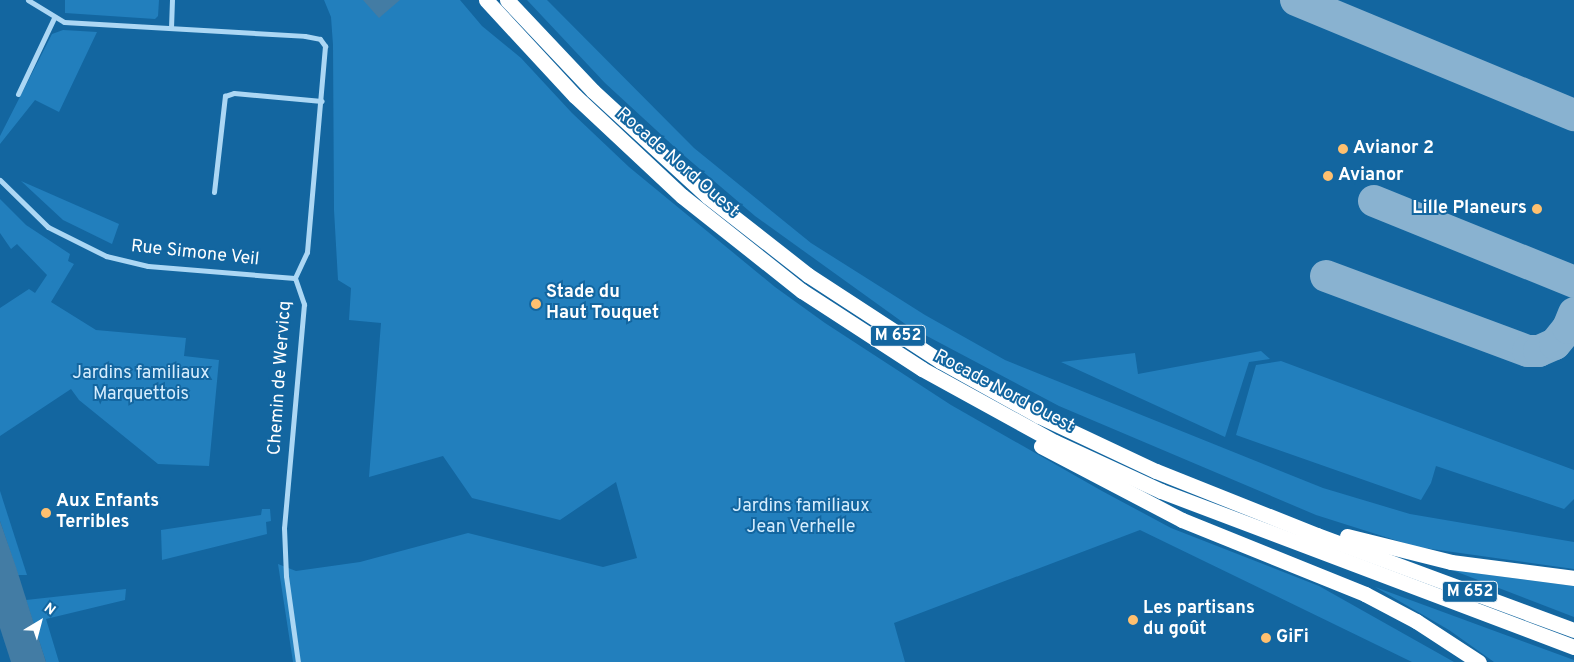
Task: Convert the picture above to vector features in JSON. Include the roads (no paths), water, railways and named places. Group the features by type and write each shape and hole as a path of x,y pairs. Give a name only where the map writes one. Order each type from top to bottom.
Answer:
{"highway":[{"name":"Rocade Nord Ouest","path":"486,0 592,113 693,205 802,291 953,388 1055,442 1182,500 1574,647"},
{"name":"Rocade Nord Ouest","path":"507,0 626,124 770,247 860,311 940,361 1038,416 1124,458 1276,520 1574,630"},
{"path":"953,388 1028,439 1149,503 1218,536 1365,594 1416,621 1479,662"},
{"path":"1124,458 1391,550 1451,562 1574,578"}],"street":[{"path":"28,0 54,18 64,22 171,28 172,0"},
{"path":"18,94 54,18"},
{"name":"Chemin de Wervicq","path":"171,28 305,36 323,42 326,52 308,252 294,278 304,304 284,528 286,576 298,662"},
{"path":"214,192 225,96 234,93 322,101"},
{"name":"Rue Simone Veil","path":"0,180 48,227 106,256 148,266 294,278"}],"place":[{"name":"Avianor 2","path":"1343,149"},
{"name":"Avianor","path":"1328,176"},
{"name":"Lille Planeurs","path":"1537,209"},
{"name":"Stade du Haut Touquet","path":"536,304"},
{"name":"Aux Enfants Terribles","path":"46,513"},
{"name":"Les partisans du goût","path":"1133,620"},
{"name":"GiFi","path":"1266,638"}],"park label":[{"name":"Jardins familiaux Marquettois","path":"141,385"},
{"name":"Jardins familiaux Jean Verhelle","path":"801,518"}]}
